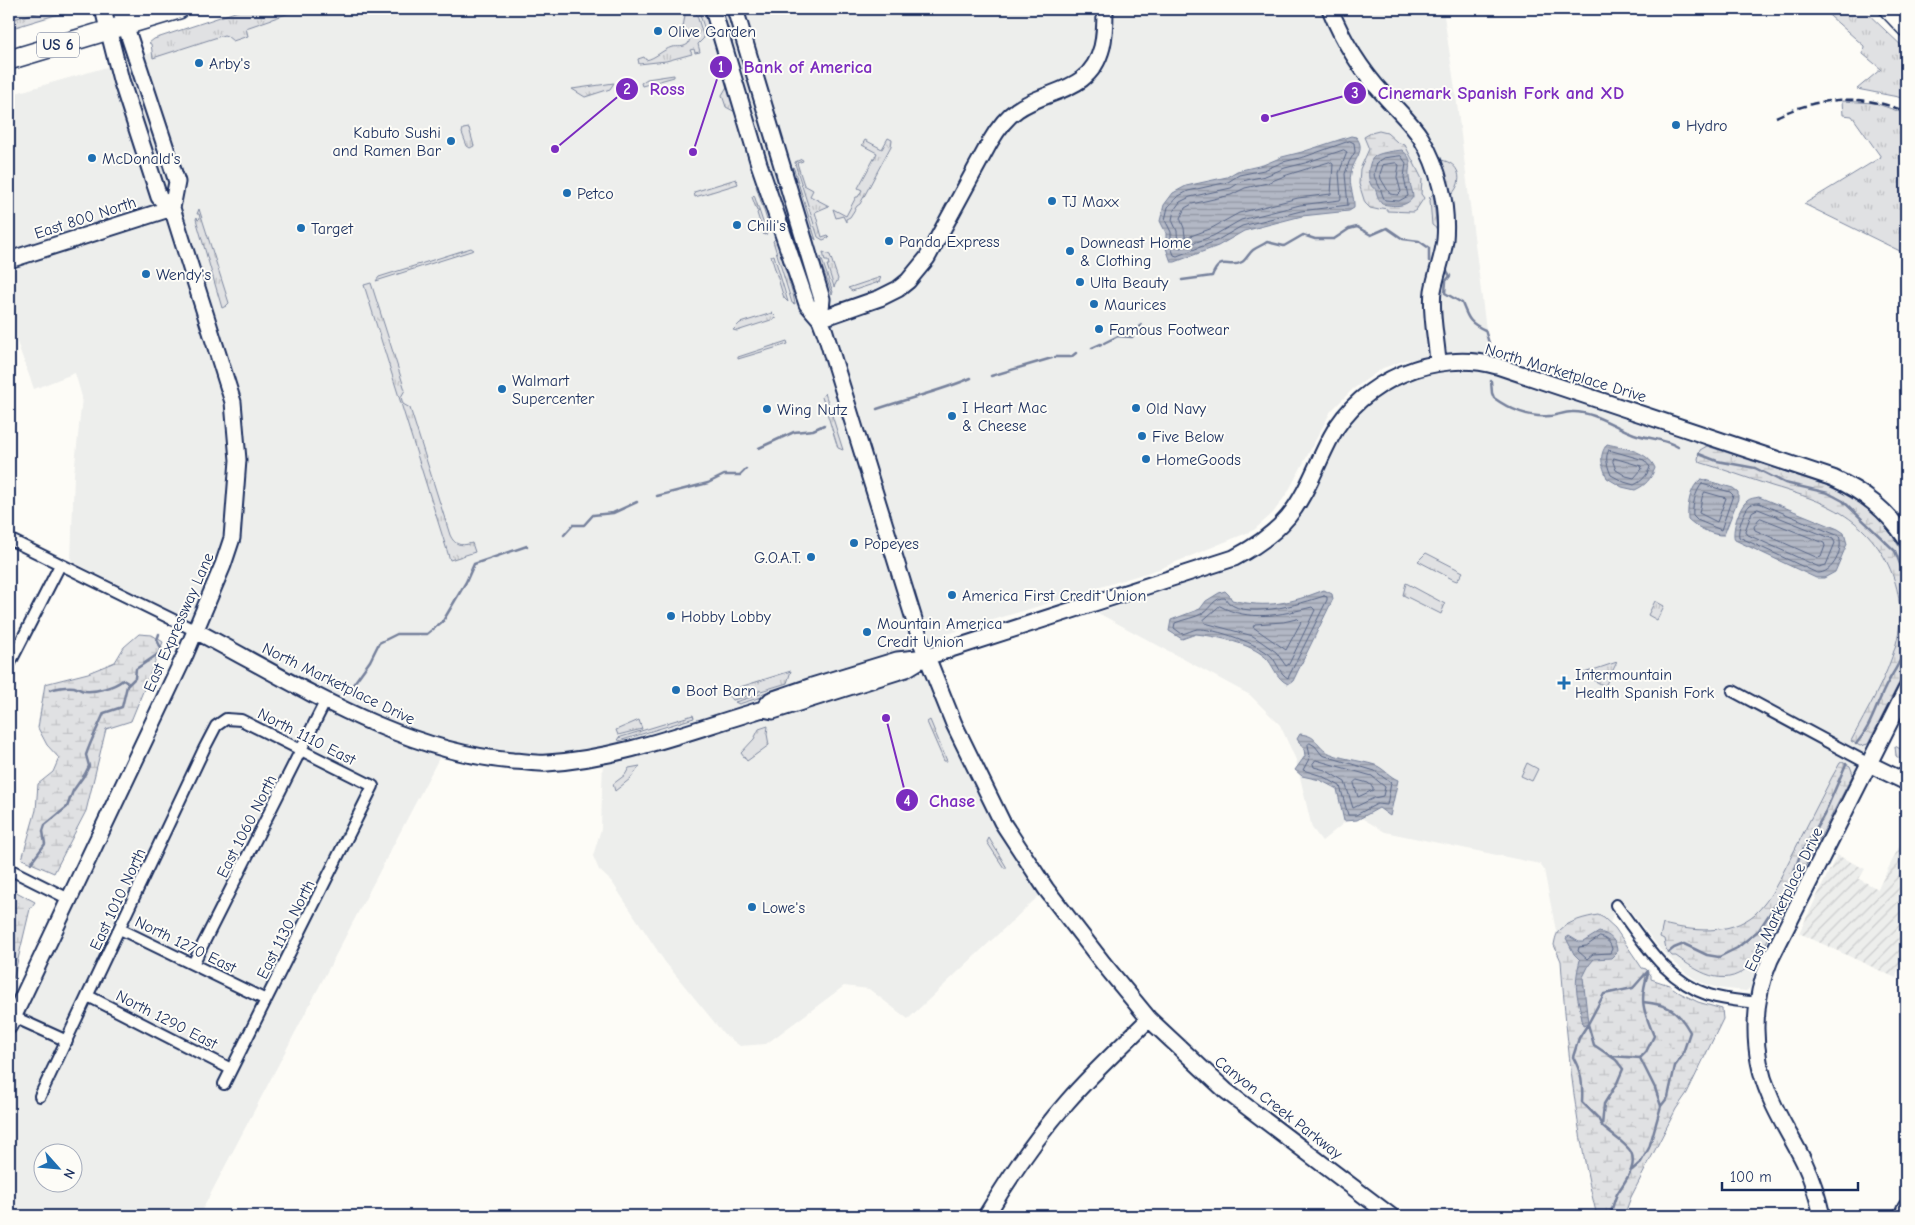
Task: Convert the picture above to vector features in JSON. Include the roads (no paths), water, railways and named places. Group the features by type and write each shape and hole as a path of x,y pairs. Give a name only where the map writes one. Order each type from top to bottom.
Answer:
{"highway":[{"name":"US 6","path":"9,60 118,22 179,9"},
{"path":"1889,11 1906,27"}],"street":[{"name":"East Expressway Lane","path":"11,1022 185,655 223,565 232,538 238,486 237,435 229,386 172,208 177,182 118,22 103,9"},
{"path":"713,9 759,164 807,304 820,319"},
{"path":"735,9 822,299 820,319"},
{"path":"820,319 880,298 898,289 908,281 927,258 1001,124 1016,110 1039,98 1067,89 1088,74 1096,62 1102,46 1105,9"},
{"path":"1330,9 1341,34 1359,63 1375,85 1420,137 1440,181 1445,228 1442,258 1433,292 1438,363"},
{"name":"East Expressway Lane","path":"118,22 120,80 159,196 172,208"},
{"path":"726,54 736,57 751,94 762,102"},
{"name":"East 800 North","path":"9,260 172,208"},
{"name":"Canyon Creek Parkway","path":"820,319 927,656 954,724 1002,822 1046,889 1103,963 1150,1019 1226,1091 1392,1216"},
{"name":"North Marketplace Drive","path":"763,709 771,700 812,686 897,660 927,656 1234,558 1278,529 1290,516 1332,436 1354,406 1368,394 1398,376 1438,363 1473,361 1497,366 1833,478 1872,499 1887,514 1906,539"},
{"name":"North Marketplace Drive","path":"9,539 194,630 326,700 380,726 430,745 489,758 546,763 603,756 637,748 763,709 773,711 906,669 927,656"},
{"path":"9,665 60,565"},
{"name":"East Marketplace Drive","path":"1822,1216 1807,1168 1774,1107 1764,1080 1756,1034 1758,1003 1761,986 1770,960 1906,690"},
{"path":"1732,692 1906,782"},
{"name":"East 1060 North","path":"193,964 326,700"},
{"name":"North 1110 East","path":"226,719 241,720 373,786"},
{"name":"East 1010 North","path":"40,1096 204,749 216,726 226,719"},
{"name":"East 1130 North","path":"224,1084 373,786"},
{"path":"9,869 69,899"},
{"path":"1616,905 1648,949 1667,970 1680,980 1709,995 1758,1003"},
{"name":"North 1270 East","path":"120,928 266,1000"},
{"name":"North 1290 East","path":"88,996 232,1069"},
{"path":"986,1216 1010,1178 1069,1099 1150,1019"},
{"path":"11,1022 67,1041"},
{"path":"1902,1216 1906,1208"}],"water":[{"path":"1351,136 1356,137 1360,146 1350,178 1354,208 1349,211 1302,216 1244,231 1218,246 1171,262 1166,248 1166,233 1160,221 1164,205 1173,193 1186,186 1227,177 1237,171 1263,165 1282,157"},
{"path":"1402,150 1410,160 1409,180 1413,197 1403,205 1382,204 1375,188 1372,187 1370,182 1369,170 1371,161 1375,156"},
{"path":"1607,444 1635,451 1652,462 1655,468 1648,481 1635,490 1622,487 1607,478 1602,465 1602,453"},
{"path":"1701,479 1733,488 1738,492 1738,499 1724,535 1705,530 1688,519 1690,497 1697,482"},
{"path":"1759,497 1844,533 1847,544 1835,572 1824,578 1816,578 1735,540 1734,531 1741,508 1748,500"},
{"path":"1324,590 1332,594 1333,599 1293,681 1288,684 1279,677 1268,660 1247,646 1220,638 1196,634 1182,639 1169,631 1171,620 1200,609 1206,601 1225,591 1232,600 1245,603 1268,604 1290,601"},
{"path":"1300,734 1313,738 1325,751 1331,754 1375,765 1398,780 1390,816 1379,808 1357,820 1344,821 1337,789 1320,780 1302,776 1295,770 1305,756 1304,749 1297,739"},
{"path":"1599,932 1606,934 1612,939 1616,945 1617,952 1611,958 1594,959 1583,977 1588,1024 1583,1026 1576,986 1580,960 1574,954 1566,938 1569,936 1579,942 1583,942"}],"waterway":[{"path":"1182,280 1212,276 1215,269 1222,264 1242,262 1253,250 1267,242 1284,246 1303,235 1315,239 1334,239 1349,229 1357,227 1371,235 1387,228 1403,239 1419,241 1429,248 1429,261"},
{"path":"1447,271 1450,276 1446,281 1445,293 1462,303 1470,320 1485,330 1489,343"},
{"path":"1104,343 1118,336 1132,337 1139,330"},
{"path":"1092,348 1101,344"},
{"path":"1055,357 1071,357 1076,353"},
{"path":"991,376 1052,358"},
{"path":"877,409 971,378"},
{"path":"1491,381 1494,398 1520,412 1534,416 1552,416 1580,412 1604,420 1634,434 1662,440 1678,447"},
{"path":"759,448 794,432 813,430 824,425"},
{"path":"1699,454 1717,461 1755,468 1785,483 1828,493 1843,501 1895,551 1902,569 1906,589"},
{"path":"657,496 708,483 724,475 740,475 746,469"},
{"path":"564,535 573,525 584,525 593,515 613,513 637,502"},
{"path":"352,686 370,661 379,643 397,634 427,634 443,621 466,582 474,564 527,546"},
{"path":"31,863 45,844 43,831 45,825 67,807 73,791 89,766 86,755 104,713 122,707 127,686 135,678 136,669 161,652 162,650 157,640 159,634"},
{"path":"1856,744 1869,725 1884,690 1900,661 1906,641"},
{"path":"50,690 62,687 75,687 84,691 95,691 110,687 123,680 128,683"},
{"path":"1669,952 1684,944 1707,955 1719,957 1737,948 1759,930 1791,881 1800,855 1824,815 1846,764"},
{"path":"9,908 15,891"},
{"path":"1610,1216 1617,1194 1633,1163 1629,1149 1602,1126 1604,1104 1623,1069 1616,1060 1594,1045 1588,1024 1604,994 1633,988 1648,971"},
{"path":"1632,1170 1641,1162 1649,1148 1661,1106 1655,1088 1640,1058 1646,1052 1654,1036 1647,1019 1643,998 1648,973"},
{"path":"1643,1002 1666,1007 1676,1013 1690,1032 1682,1056 1675,1066 1668,1097 1661,1106"},
{"path":"1588,1024 1579,1038 1573,1057 1581,1079 1582,1102 1598,1118 1601,1124"},
{"path":"1612,1056 1640,1058"}],"railway":[{"path":"1776,117 1808,105 1841,100 1873,102 1906,112"}],"place":[{"name":"Olive Garden","path":"658,31"},
{"name":"Arby's","path":"199,63"},
{"name":"Cinemark Spanish Fork and XD","path":"1265,118"},
{"name":"Hydro","path":"1676,125"},
{"name":"Kabuto Sushi and Ramen Bar","path":"451,141"},
{"name":"Ross","path":"555,149"},
{"name":"Bank of America","path":"693,152"},
{"name":"McDonald's","path":"92,158"},
{"name":"Petco","path":"567,193"},
{"name":"TJ Maxx","path":"1052,201"},
{"name":"Chili's","path":"737,225"},
{"name":"Target","path":"301,228"},
{"name":"Panda Express","path":"889,241"},
{"name":"Downeast Home & Clothing","path":"1070,251"},
{"name":"Wendy's","path":"146,274"},
{"name":"Ulta Beauty","path":"1080,282"},
{"name":"Maurices","path":"1094,304"},
{"name":"Famous Footwear","path":"1099,329"},
{"name":"Walmart Supercenter","path":"502,389"},
{"name":"Old Navy","path":"1136,408"},
{"name":"Wing Nutz","path":"767,409"},
{"name":"I Heart Mac & Cheese","path":"952,416"},
{"name":"Five Below","path":"1142,436"},
{"name":"HomeGoods","path":"1146,459"},
{"name":"Popeyes","path":"854,543"},
{"name":"G.O.A.T.","path":"811,557"},
{"name":"America First Credit Union","path":"952,595"},
{"name":"Hobby Lobby","path":"671,616"},
{"name":"Mountain America Credit Union","path":"867,632"},
{"name":"Intermountain Health Spanish Fork","path":"1564,683"},
{"name":"Boot Barn","path":"676,690"},
{"name":"Chase","path":"886,718"},
{"name":"Lowe's","path":"752,907"}]}
